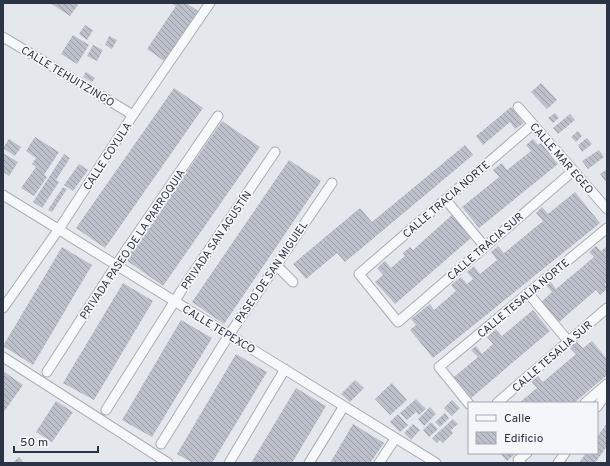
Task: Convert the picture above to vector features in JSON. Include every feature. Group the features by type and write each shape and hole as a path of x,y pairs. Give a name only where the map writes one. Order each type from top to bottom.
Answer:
{"street":[{"path":"197,3 208,6"},
{"name":"CALLE COYULA","path":"3,308 59,229 133,115 208,6"},
{"name":"CALLE TEHUITZINGO","path":"3,37 133,115"},
{"name":"CALLE MAR EGEO","path":"518,107 607,209"},
{"name":"PRIVADA PASEO DE LA PARROQUIA","path":"46,372 218,116"},
{"name":"CALLE TRACIA NORTE","path":"398,322 359,274 533,124"},
{"name":"PRIVADA SAN AGUSTÍN","path":"106,410 174,302 275,152"},
{"name":"CALLE TRACIA SUR","path":"398,322 573,171"},
{"name":"PASEO DE SAN MIGUIEL","path":"161,444 229,334 332,183"},
{"name":"CALLE TEPEXCO","path":"3,195 436,463"},
{"path":"446,200 485,247"},
{"name":"CALLE TESALIA NORTE","path":"468,403 439,367 607,228"},
{"path":"276,266 293,282"},
{"path":"528,293 569,342"},
{"name":"CALLE TESALIA SUR","path":"498,402 607,308"},
{"path":"3,357 168,463"},
{"path":"229,463 285,369"},
{"path":"586,402 607,384"},
{"path":"598,406 607,393"},
{"path":"309,463 344,406"},
{"path":"379,463 395,439"},
{"path":"521,463 518,460 526,454"},
{"path":"558,463 564,454"}],"building":[{"path":"50,3 74,3 78,5 70,16"},
{"path":"171,3 186,3 198,11 164,61 147,49 176,6"},
{"path":"85,25 93,30 87,40 79,34"},
{"path":"73,35 89,45 77,64 61,54"},
{"path":"109,36 117,40 112,49 105,45"},
{"path":"93,45 103,50 97,61 87,56"},
{"path":"86,72 95,78 92,82 83,77"},
{"path":"541,83 557,100 547,109 531,92"},
{"path":"174,88 203,108 105,248 76,228"},
{"path":"511,107 524,123 515,129 510,122 483,145 476,136"},
{"path":"555,113 559,118 553,123 548,118"},
{"path":"570,114 575,120 558,134 553,128"},
{"path":"222,121 260,147 163,286 126,260"},
{"path":"578,131 582,136 576,142 571,137"},
{"path":"35,137 59,152 44,175 47,177 34,196 21,188 36,167 32,164 36,158 26,151"},
{"path":"587,138 592,144 582,152 578,145"},
{"path":"9,139 21,147 15,156 3,148"},
{"path":"533,139 538,145 541,143 558,164 479,228 462,207 499,177 493,170 502,163 507,170 531,151 526,145"},
{"path":"465,145 473,155 345,262 337,253 306,279 293,264 360,208 372,222"},
{"path":"599,150 604,157 588,169 582,161"},
{"path":"3,153 18,162 9,176 3,172"},
{"path":"64,154 70,158 56,180 59,182 42,208 33,202"},
{"path":"289,160 321,181 224,324 192,302"},
{"path":"79,164 88,170 73,191 64,185"},
{"path":"607,169 607,181 606,182 600,174"},
{"path":"63,187 67,189 52,212 48,210"},
{"path":"575,192 600,223 433,358 410,330 416,325 411,319 430,304 434,310 456,291 451,285 461,277 467,284 473,279 467,272 474,266 480,274 497,260 491,252 498,246 504,253 543,221 536,213 542,207 548,214"},
{"path":"452,215 471,238 395,304 375,282 383,275 377,268 385,261 391,268 405,256 403,253 410,247 413,250"},
{"path":"596,246 601,251 607,246 607,282 605,284 607,289 600,295 596,290 558,323 541,302 552,292 546,285 550,281 556,289 594,257 589,252"},
{"path":"62,247 92,265 33,365 3,346"},
{"path":"123,283 153,301 94,400 63,383"},
{"path":"533,310 550,331 471,398 454,377 478,357 471,350 476,346 482,354 493,344 487,337 496,329 502,336"},
{"path":"181,320 212,338 152,437 122,420"},
{"path":"576,341 583,348 592,341 607,359 607,375 575,402 520,402 537,388 530,380 537,375 543,382 576,354 569,347"},
{"path":"236,354 267,372 212,463 193,463 177,454"},
{"path":"3,371 23,385 3,413"},
{"path":"355,380 364,388 350,402 341,394"},
{"path":"392,383 407,400 390,415 375,399"},
{"path":"296,388 326,406 292,463 251,463"},
{"path":"416,399 426,409 419,415 416,412 407,420 400,413"},
{"path":"452,400 460,408 452,416 444,408"},
{"path":"56,401 73,412 52,442 36,432"},
{"path":"430,407 436,414 424,426 418,419"},
{"path":"445,413 449,418 440,427 435,422"},
{"path":"398,414 408,425 400,432 390,422"},
{"path":"453,419 458,424 451,430 453,433 443,443 440,440 437,443 432,438"},
{"path":"431,422 438,429 429,437 423,430"},
{"path":"607,423 607,446 595,463 579,463 585,454 598,454 598,436"},
{"path":"353,424 384,443 370,463 330,463"},
{"path":"413,424 420,430 411,440 404,433"},
{"path":"501,454 515,454 507,461"},
{"path":"19,457 24,463 12,463"}]}
